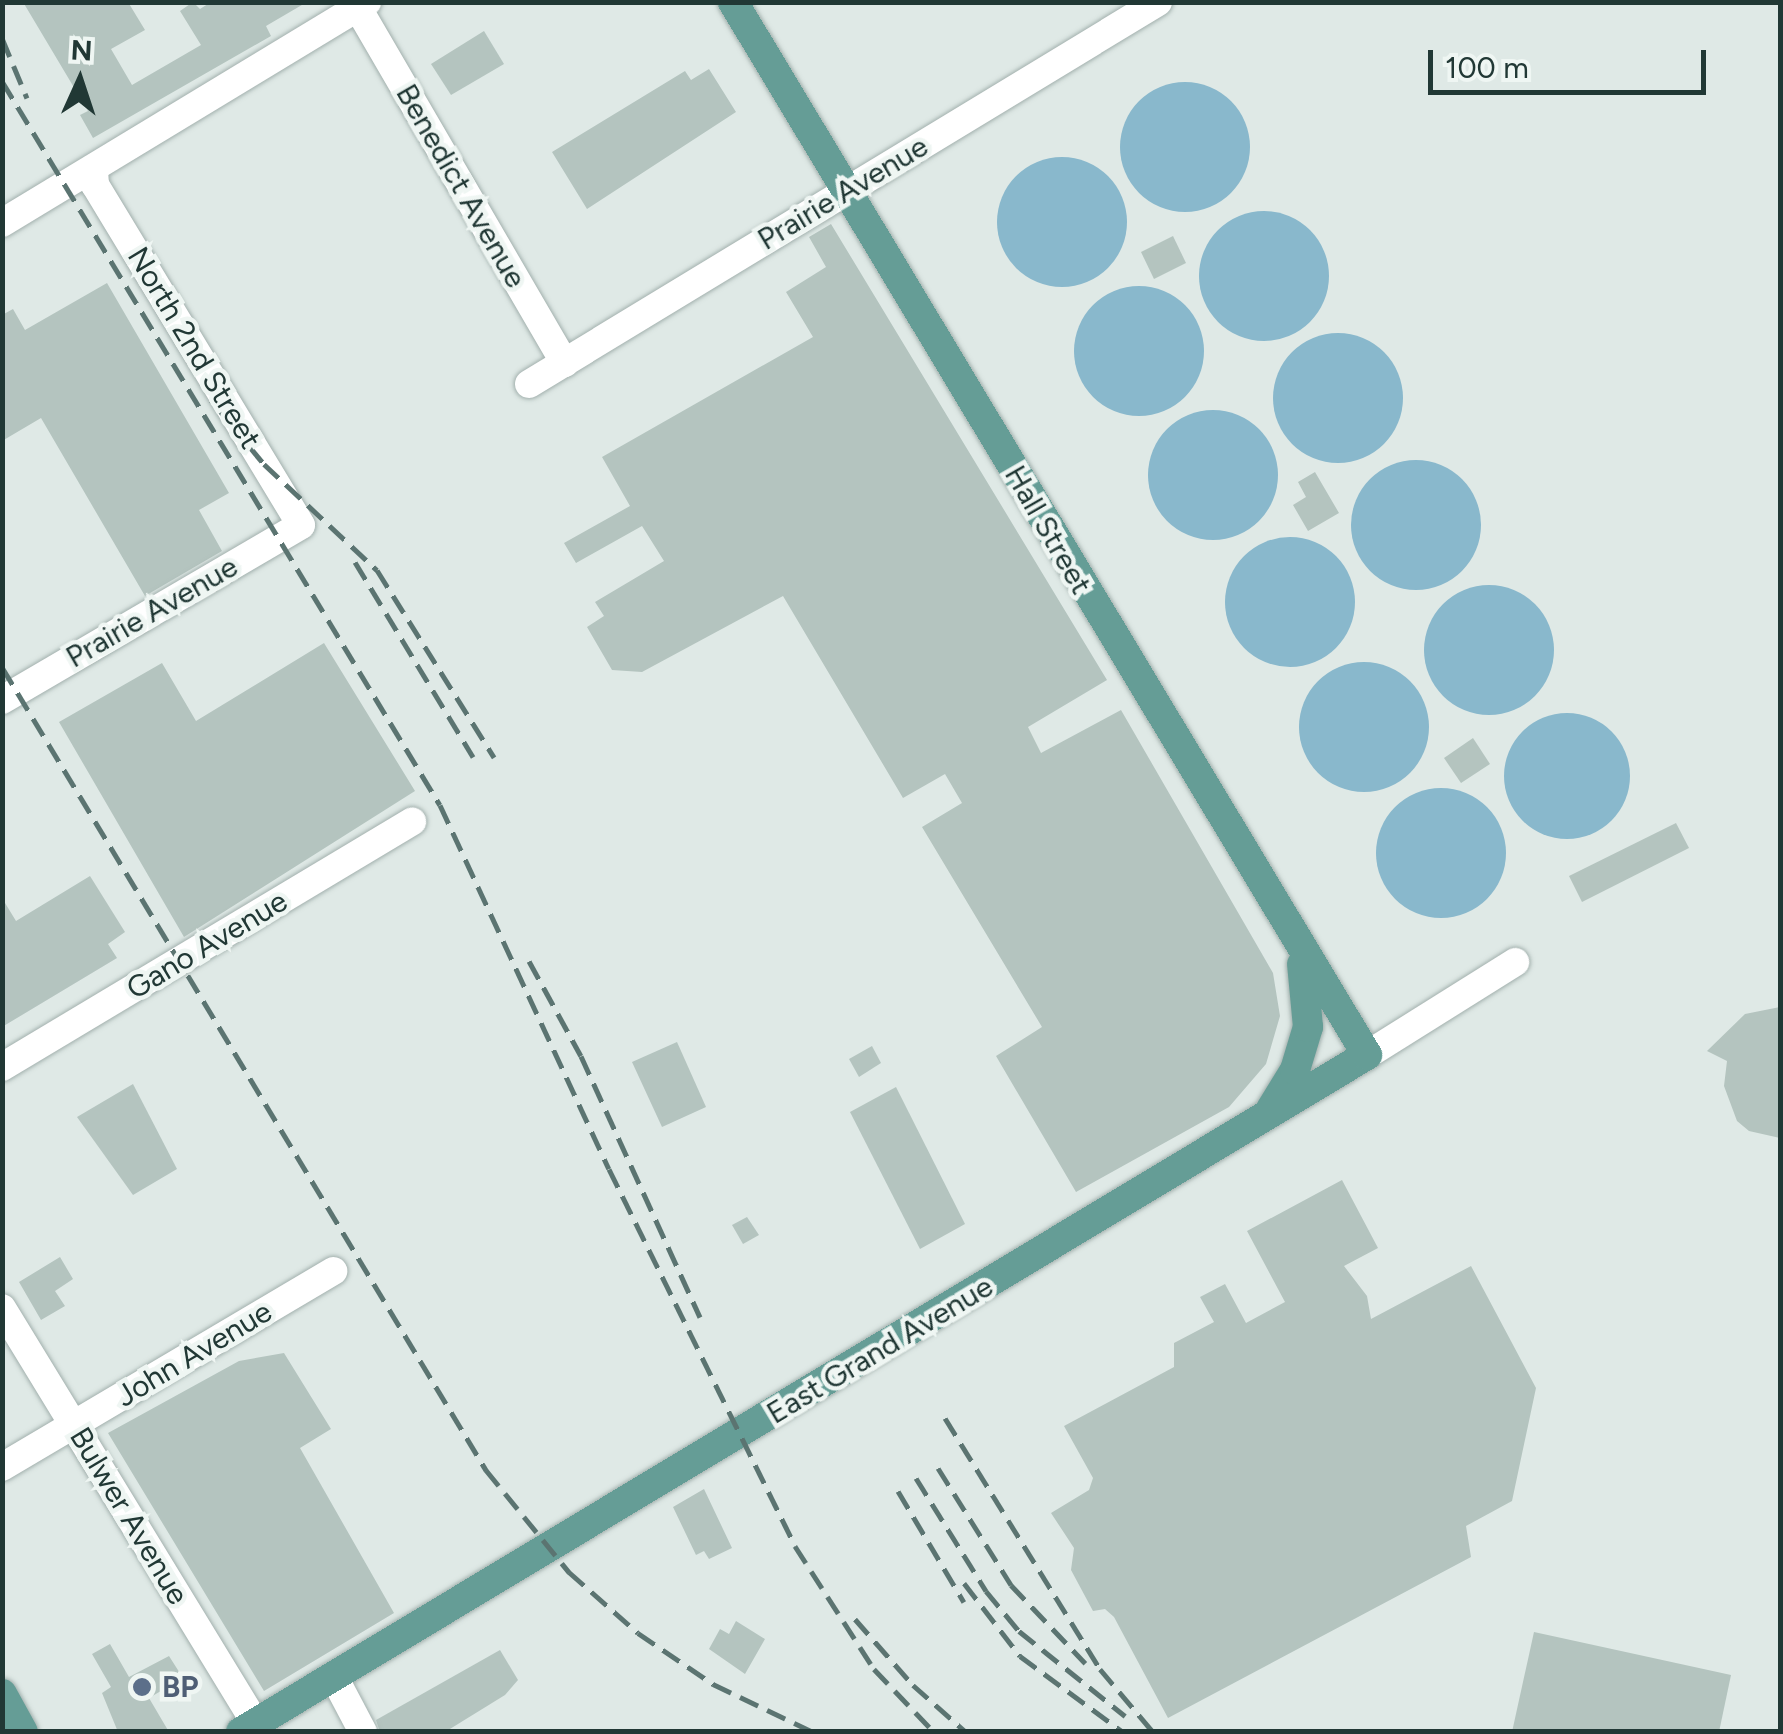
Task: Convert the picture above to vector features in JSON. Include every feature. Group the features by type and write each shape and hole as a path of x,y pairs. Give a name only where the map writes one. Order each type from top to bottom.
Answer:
{"main road":[{"name":"Hall Street","path":"733,2 1298,947 1367,1055"},
{"path":"1267,1113 1295,1070 1308,1028 1298,947"},
{"name":"East Grand Avenue","path":"248,1727 1367,1055"},
{"path":"2,1694 22,1732"}],"street":[{"name":"Prairie Avenue","path":"528,384 1158,2"},
{"path":"2,223 363,5"},
{"name":"Benedict Avenue","path":"363,5 565,363"},
{"name":"North 2nd Street","path":"94,170 95,185 301,525"},
{"name":"Prairie Avenue","path":"2,700 301,525"},
{"name":"Gano Avenue","path":"2,1067 412,822"},
{"name":"East Grand Avenue","path":"1367,1055 1516,962"},
{"name":"John Avenue","path":"2,1467 334,1271"},
{"name":"Bulwer Avenue","path":"2,1308 248,1727"},
{"path":"334,1677 364,1732"}],"water":[{"path":"1185,82 1210,87 1231,101 1245,122 1250,147 1245,172 1231,193 1210,207 1185,212 1160,207 1139,193 1125,172 1120,147 1125,122 1139,101 1160,87"},
{"path":"1062,157 1087,162 1108,176 1122,197 1127,222 1122,247 1108,268 1087,282 1062,287 1037,282 1016,268 1002,247 997,222 1002,197 1016,176 1037,162"},
{"path":"1264,211 1289,216 1310,230 1324,251 1329,276 1324,301 1310,322 1289,336 1264,341 1239,336 1218,322 1204,301 1199,276 1204,251 1218,230 1239,216"},
{"path":"1139,286 1164,291 1185,305 1199,326 1204,351 1199,376 1185,397 1164,411 1139,416 1114,411 1093,397 1079,376 1074,351 1079,326 1093,305 1114,291"},
{"path":"1338,333 1363,338 1384,352 1398,373 1403,398 1398,423 1384,444 1363,458 1338,463 1313,458 1292,444 1278,423 1273,398 1278,373 1292,352 1313,338"},
{"path":"1213,410 1238,415 1259,429 1273,450 1278,475 1273,500 1259,521 1238,535 1213,540 1188,535 1167,521 1153,500 1148,475 1153,450 1167,429 1188,415"},
{"path":"1416,460 1441,465 1462,479 1476,500 1481,525 1476,550 1462,571 1441,585 1416,590 1391,585 1370,571 1356,550 1351,525 1356,500 1370,479 1391,465"},
{"path":"1290,537 1315,542 1336,556 1350,577 1355,602 1350,627 1336,648 1315,662 1290,667 1265,662 1244,648 1230,627 1225,602 1230,577 1244,556 1265,542"},
{"path":"1489,585 1514,590 1535,604 1549,625 1554,650 1549,675 1535,696 1514,710 1489,715 1464,710 1443,696 1429,675 1424,650 1429,625 1443,604 1464,590"},
{"path":"1364,662 1389,667 1410,681 1424,702 1429,727 1424,752 1410,773 1389,787 1364,792 1339,787 1318,773 1304,752 1299,727 1304,702 1318,681 1339,667"},
{"path":"1567,713 1591,718 1612,731 1625,752 1630,776 1625,800 1612,821 1591,834 1567,839 1543,834 1522,821 1509,800 1504,776 1509,752 1522,731 1543,718"},
{"path":"1441,788 1466,793 1487,807 1501,828 1506,853 1501,878 1487,899 1466,913 1441,918 1416,913 1395,899 1381,878 1376,853 1381,828 1395,807 1416,793"}],"building":[{"path":"23,2 128,2 145,30 111,49 132,85 201,45 180,11 193,2 200,9 211,2 307,2 266,26 271,36 93,138 80,115 88,111"},
{"path":"484,31 504,64 451,95 431,64"},
{"path":"709,69 736,112 587,209 552,152 685,71 691,80"},
{"path":"831,224 1107,680 1028,727 1041,753 1121,710 1273,973 1280,1016 1266,1064 1229,1107 1076,1192 996,1056 1042,1027 922,827 962,803 945,774 903,798 783,596 642,672 612,670 587,627 604,616 595,602 664,561 642,526 576,563 564,543 630,506 602,457 813,337 786,292 826,267 809,237"},
{"path":"1173,236 1186,263 1154,279 1141,252"},
{"path":"107,283 229,493 199,510 222,551 145,596 41,418 2,441 2,315 13,309 25,330"},
{"path":"1315,472 1339,513 1308,531 1293,505 1306,497 1298,482"},
{"path":"324,643 415,791 184,937 59,722 162,663 196,721"},
{"path":"1473,738 1490,764 1461,783 1444,758"},
{"path":"1676,823 1689,848 1582,902 1569,876"},
{"path":"90,876 125,932 108,944 117,958 2,1027 2,898 16,921"},
{"path":"1780,1007 1780,1138 1749,1131 1737,1121 1724,1086 1727,1061 1707,1051 1745,1014"},
{"path":"677,1042 706,1107 662,1127 632,1062"},
{"path":"872,1046 881,1063 859,1077 849,1059"},
{"path":"133,1084 177,1169 133,1195 77,1117"},
{"path":"896,1087 965,1224 920,1249 850,1112"},
{"path":"1342,1180 1378,1248 1344,1266 1367,1296 1371,1319 1471,1266 1536,1388 1512,1501 1466,1526 1471,1557 1168,1718 1114,1617 1105,1609 1093,1611 1071,1570 1074,1548 1051,1513 1089,1490 1093,1478 1064,1426 1174,1367 1174,1343 1214,1322 1200,1297 1225,1284 1246,1323 1285,1302 1247,1231"},
{"path":"747,1217 759,1235 743,1244 732,1225"},
{"path":"60,1257 73,1279 55,1291 65,1306 41,1320 19,1282"},
{"path":"284,1353 331,1429 300,1448 394,1613 264,1691 108,1433 239,1361"},
{"path":"704,1489 732,1548 709,1559 704,1551 696,1555 673,1507"},
{"path":"736,1621 765,1639 745,1674 709,1649 720,1629 729,1634"},
{"path":"1534,1632 1731,1675 1719,1732 1512,1732"},
{"path":"110,1644 129,1677 169,1656 183,1678 149,1698 169,1732 118,1732 102,1693 111,1687 92,1654"},
{"path":"500,1650 518,1680 505,1695 445,1732 380,1732 376,1720"}],"railway":[{"path":"2,38 27,98"},
{"path":"2,81 440,805 609,1169 795,1546 874,1669 934,1732"},
{"path":"211,400 264,464 377,570 494,757"},
{"path":"355,562 473,757"},
{"path":"2,667 486,1470 569,1572 638,1633 713,1684 813,1732"},
{"path":"529,961 581,1056 700,1317"},
{"path":"945,1418 1100,1669 1153,1732"},
{"path":"938,1468 1011,1585 1085,1663"},
{"path":"916,1478 986,1591 1019,1631 1125,1716"},
{"path":"898,1491 964,1602"},
{"path":"964,1583 1020,1656 1123,1732"},
{"path":"855,1619 913,1685 966,1732"}],"place":[{"name":"BP","path":"142,1687"}]}
